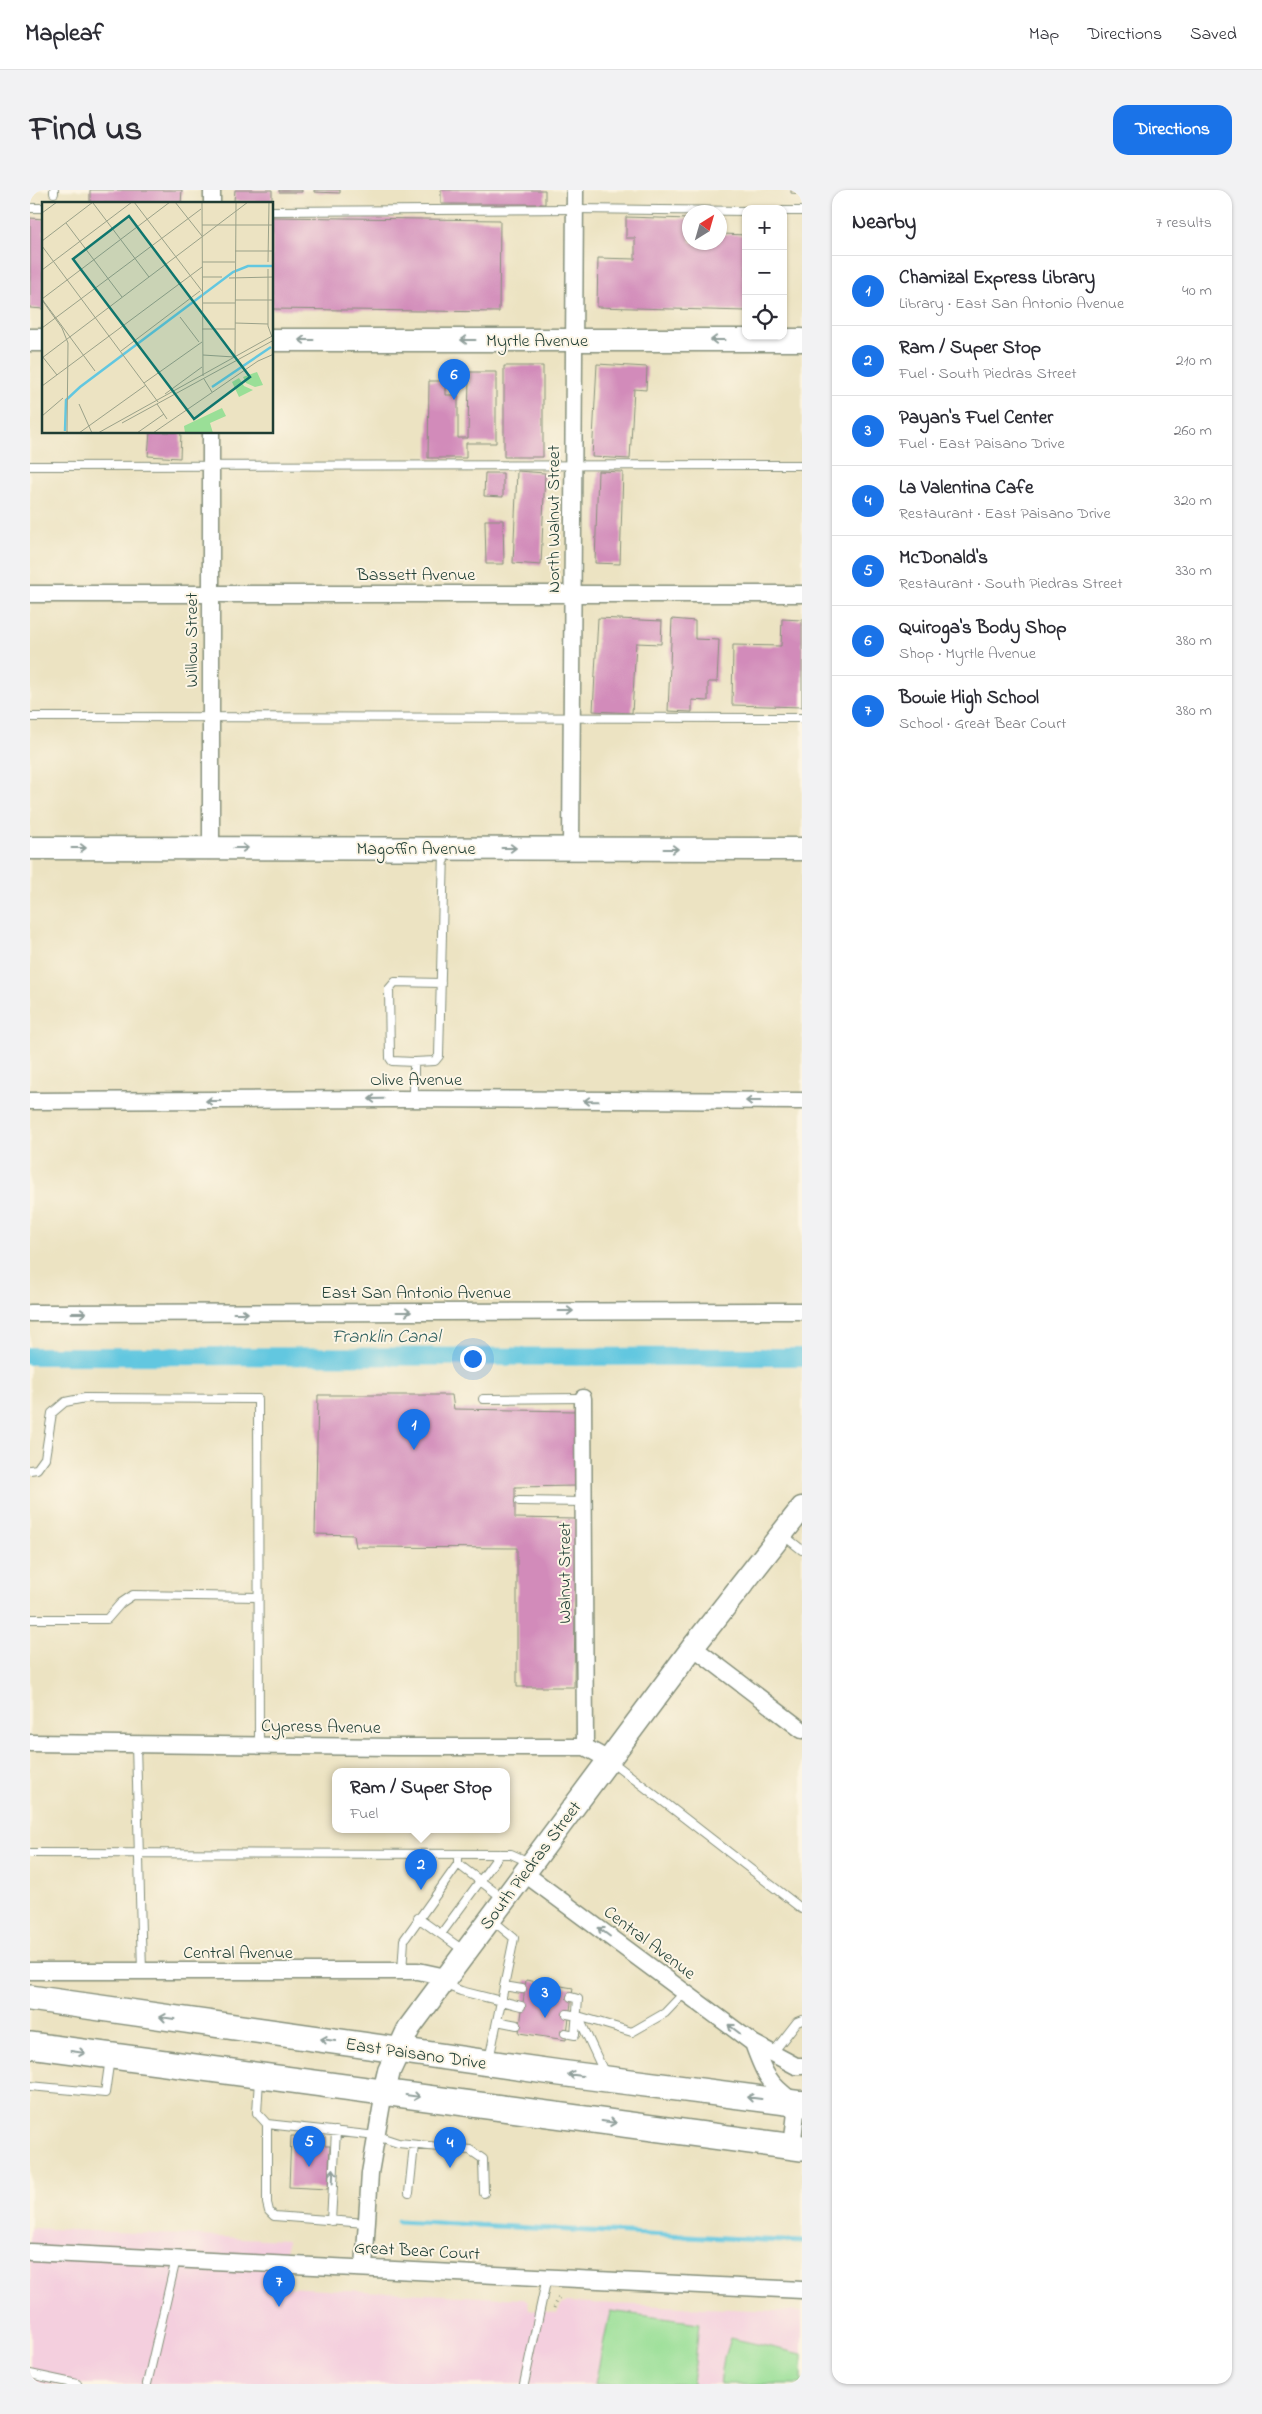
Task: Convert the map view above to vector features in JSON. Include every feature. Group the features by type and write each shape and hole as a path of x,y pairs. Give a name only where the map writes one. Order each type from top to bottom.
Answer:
{"main road":[{"name":"East Paisano Drive","path":"30,1998 606,2079 800,2102"},
{"path":"30,2044 797,2147"}],"street":[{"name":"North Walnut Street","path":"571,848 575,190"},
{"name":"Myrtle Avenue","path":"274,340 802,340"},
{"name":"Willow Street","path":"211,434 211,848"},
{"name":"Bassett Avenue","path":"30,594 802,594"},
{"name":"Magoffin Avenue","path":"30,848 802,849"},
{"name":"Olive Avenue","path":"30,1101 414,1099 802,1101"},
{"name":"East San Antonio Avenue","path":"30,1314 802,1310"},
{"name":"Walnut Street","path":"583,1398 585,1747"},
{"name":"South Piedras Street","path":"364,2268 370,2173 384,2092 398,2050 409,2028 693,1647 802,1508"},
{"path":"693,1647 802,1730"},
{"name":"Cypress Avenue","path":"30,1742 585,1747 609,1760"},
{"name":"Central Avenue","path":"527,1868 753,2043 796,2066 802,2066"},
{"name":"Central Avenue","path":"30,1971 142,1973 420,1972 444,1980"},
{"path":"753,2043 766,2077 778,2091 800,2102 797,2147"},
{"name":"Great Bear Court","path":"30,2252 802,2290"}],"lane":[{"path":"274,211 574,209 742,211"},
{"path":"787,211 802,212"},
{"path":"30,466 802,465"},
{"path":"30,718 573,716 802,718"},
{"path":"441,983 395,982 389,989 390,1058 392,1061 435,1061 439,1056 441,983 444,848"},
{"path":"414,1062 414,1099"},
{"path":"30,1470 36,1468 45,1458 52,1414 65,1402 85,1398 258,1399 257,1597 259,1745"},
{"path":"483,1399 583,1398"},
{"path":"519,1501 584,1502"},
{"path":"782,1534 802,1550"},
{"path":"30,1619 107,1619 120,1603 133,1595 257,1597"},
{"path":"136,1744 142,1973"},
{"path":"609,1760 802,1908"},
{"path":"30,1853 511,1854 527,1868"},
{"path":"441,1934 451,1914 463,1898 480,1881 500,1854"},
{"path":"402,1972 404,1940 418,1918 446,1884 458,1864 458,1855"},
{"path":"458,1864 504,1899"},
{"path":"418,1918 465,1952"},
{"path":"488,2063 514,1938 490,1918"},
{"path":"444,1980 461,1991 521,2006"},
{"path":"504,1986 522,1989"},
{"path":"567,2014 632,2032 665,2013 685,1992"},
{"path":"565,2033 575,2035 578,2016 578,1999 570,1997"},
{"path":"578,2016 606,2079"},
{"path":"772,2054 797,2022 802,2020"},
{"path":"497,2021 516,2025"},
{"path":"30,2086 105,2093 110,2056"},
{"path":"259,2075 257,2113 267,2124 376,2136 398,2143 470,2150 483,2159 484,2193"},
{"path":"267,2124 267,2203 269,2211 274,2216 366,2223"},
{"path":"331,2221 336,2131"},
{"path":"409,2193 414,2145"},
{"path":"147,2384 176,2258"},
{"path":"524,2384 547,2277"},
{"path":"30,2374 77,2384"}],"path":[{"path":"554,2312 559,2297"}],"shaded area":[{"path":"30,2228 287,2240 285,2287 524,2299 528,2302 529,2309 557,2313 561,2305 567,2302 802,2312 802,2384 30,2384"}],"green space":[{"path":"610,2311 699,2323 693,2384 595,2384"},
{"path":"730,2338 802,2354 802,2384 720,2384 724,2357"}],"building":[{"path":"90,190 182,190 181,202 90,202"},
{"path":"235,190 272,190 272,202 234,201"},
{"path":"279,190 302,190 302,192 279,192"},
{"path":"314,190 340,190 340,193 314,192"},
{"path":"441,190 545,190 545,204 441,204"},
{"path":"791,190 802,190 802,194 791,193"},
{"path":"274,217 500,220 499,312 274,309"},
{"path":"626,217 682,219 682,250 727,250 727,234 742,235 742,311 597,307 598,258 635,259 635,238 626,238"},
{"path":"30,218 42,219 42,309 30,308"},
{"path":"597,364 647,367 646,390 634,389 630,459 592,457"},
{"path":"504,366 543,366 543,457 504,457"},
{"path":"469,372 496,372 496,443 466,443 466,458 428,458 429,381 446,381 446,395 458,395 458,438 468,438"},
{"path":"150,434 181,434 180,458 148,456"},
{"path":"517,471 545,473 541,565 513,563"},
{"path":"598,471 623,472 620,564 595,563"},
{"path":"485,473 503,473 503,497 484,496"},
{"path":"485,520 503,520 504,564 486,564"},
{"path":"598,618 662,621 661,644 636,643 632,713 593,711"},
{"path":"672,619 695,621 695,639 719,640 717,682 708,682 708,701 692,700 692,712 668,711"},
{"path":"782,619 802,620 802,707 732,705 733,645 781,646"},
{"path":"318,1395 452,1395 454,1409 576,1411 577,1486 515,1487 515,1518 576,1519 574,1687 517,1687 517,1548 356,1547 354,1535 315,1534"},
{"path":"526,1980 573,1988 566,2040 519,2033"},
{"path":"291,2136 325,2137 325,2146 330,2146 328,2189 289,2187"}],"waterway":[{"name":"Franklin Canal","path":"30,1356 802,1357"},
{"path":"398,2221 802,2242"}],"place":[{"name":"Quiroga's Body Shop","path":"454,400"},
{"name":"Chamizal Express Library","path":"414,1450"},
{"name":"Ram / Super Stop","path":"421,1890"},
{"name":"Payan's Fuel Center","path":"545,2018"},
{"name":"McDonald's","path":"309,2167"},
{"name":"La Valentina Cafe","path":"450,2168"},
{"name":"Bowie High School","path":"279,2307"}]}
